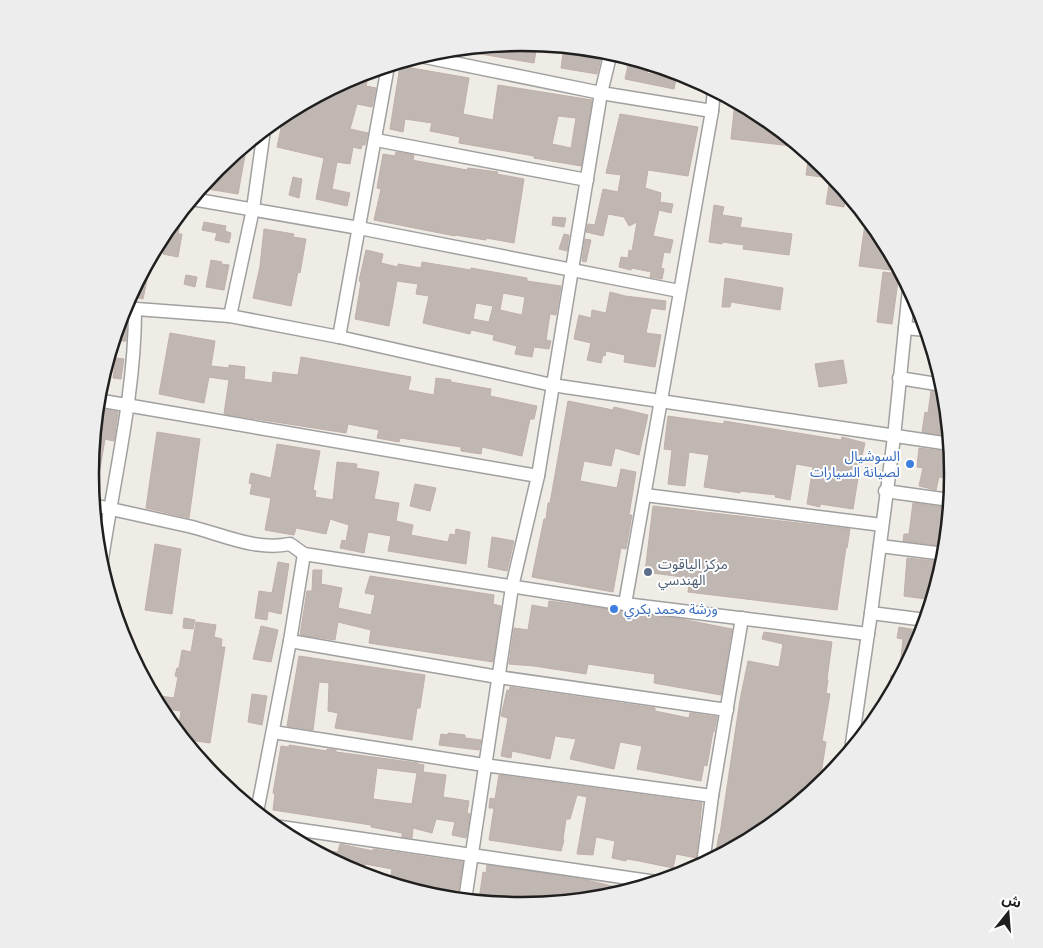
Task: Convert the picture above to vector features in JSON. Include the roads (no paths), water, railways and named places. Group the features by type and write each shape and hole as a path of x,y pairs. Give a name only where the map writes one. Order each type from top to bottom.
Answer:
{"street":[{"path":"437,59 601,93 712,111"},
{"path":"466,893 512,587 538,476 601,93 609,60"},
{"path":"339,337 387,74"},
{"path":"625,604 713,98"},
{"path":"230,316 253,209 263,140"},
{"path":"376,140 587,180"},
{"path":"200,200 359,228 679,291"},
{"path":"853,736 880,546 885,491 894,437 908,302"},
{"path":"132,309 230,316 339,337 552,386 943,443"},
{"path":"104,542 128,405 135,336 130,314"},
{"path":"905,328 919,329"},
{"path":"899,378 934,384"},
{"path":"105,401 538,476"},
{"path":"885,491 943,499"},
{"path":"645,496 882,525"},
{"path":"100,507 189,526 256,545 278,546 290,544 304,554 625,604 868,634"},
{"path":"880,546 937,553"},
{"path":"258,805 290,642 304,554"},
{"path":"871,613 919,619"},
{"path":"704,855 712,796 742,618"},
{"path":"290,642 498,677 727,710"},
{"path":"273,732 484,765 712,796"},
{"path":"291,829 639,880"}],"place":[{"name":"السوشيال لصيانة السيارات","path":"910,464"},
{"name":"مركز الياقوت الهندسي","path":"648,572"},
{"name":"ورشة محمد بكري","path":"614,609"}]}
